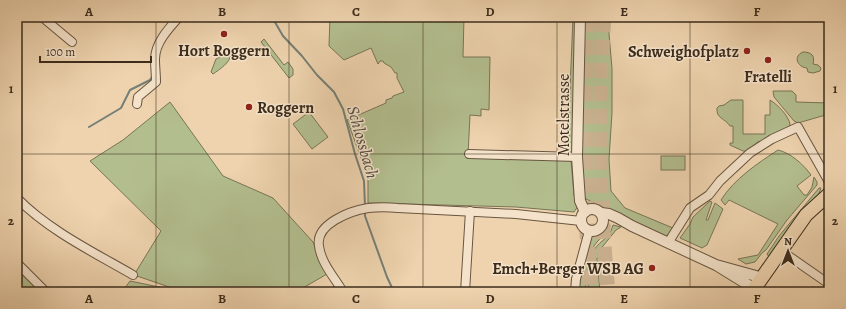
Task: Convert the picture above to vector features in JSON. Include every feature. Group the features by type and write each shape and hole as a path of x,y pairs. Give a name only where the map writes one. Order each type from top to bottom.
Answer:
{"main road":[{"path":"755,288 780,250 806,216 829,194"}],"street":[{"path":"42,17 72,42"},
{"path":"138,104 138,97 156,82 156,50 178,17"},
{"name":"Motelstrasse","path":"580,17 577,157 580,201 583,216"},
{"path":"668,243 690,208 709,195 720,181 750,153 772,139 798,127 829,182"},
{"path":"469,154 577,157"},
{"path":"17,198 33,212 64,234 134,275"},
{"path":"343,292 320,253 318,243 319,238 326,227 336,219 365,209 398,208 583,216"},
{"path":"588,231 582,225 583,216 588,210 595,210 602,218"},
{"path":"465,292 470,211"},
{"path":"602,218 612,216 716,265 756,276 755,288"},
{"path":"588,231 597,230 602,218"},
{"path":"575,292 576,279 588,231"},
{"path":"780,250 829,284"},
{"path":"17,263 46,292"}],"green space":[{"path":"330,17 464,17 463,57 490,57 489,110 481,109 481,116 470,115 468,155 571,160 574,195 578,206 574,212 516,207 368,203 368,180 347,120 386,103 386,100 404,92 397,78 397,73 395,73 391,67 383,61 380,61 378,64 371,48 344,60 329,46"},
{"path":"573,17 578,17 574,153 569,154 569,113"},
{"path":"585,17 610,17 609,34 612,68 612,113 609,159 611,191 625,208 673,228 666,236 586,199 584,196 582,157 583,45"},
{"path":"264,39 284,65 288,62 293,69 293,75 289,78 261,42"},
{"path":"221,50 227,50 231,54 229,60 224,66 213,74 211,72 216,59 220,57"},
{"path":"803,52 812,55 814,59 813,64 818,65 821,68 820,71 813,73 808,72 807,68 799,64 797,59 798,56"},
{"path":"773,91 792,91 796,95 796,102 829,103 829,114 798,123 794,121 774,97"},
{"path":"731,100 743,100 743,134 765,134 765,115 770,115 770,100 785,114 790,124 789,127 761,143 759,141 749,149 750,151 743,151 730,145 730,143 733,143 733,126 730,126 719,116 717,108"},
{"path":"170,102 223,176 273,198 313,242 327,274 296,292 190,292 175,289 134,275 161,231 90,161 123,140"},
{"path":"309,112 328,137 312,149 293,124"},
{"path":"778,150 797,160 811,175 797,186 804,195 807,195 812,187 814,177 817,185 787,220 766,250 755,262 746,264 738,259 758,255 778,224 729,200 725,205 721,200 739,178"},
{"path":"661,156 685,156 685,170 661,170"},
{"path":"819,188 821,188 818,196 793,222 769,257 767,254 779,236"},
{"path":"710,201 712,202 706,220 708,220 715,203 723,209 707,245 702,248 680,238 693,217"},
{"path":"610,225 609,232 598,241 591,252 586,280 586,292 578,292 584,258 590,240 596,233"},
{"path":"613,225 621,227 616,230 599,251 603,255 603,258 597,258 600,292 588,292 591,259 594,250 607,237"},
{"path":"17,269 43,292 17,292"},
{"path":"130,281 183,292 122,292"}],"waterway":[{"name":"Schlossbach","path":"272,17 283,36 334,92 343,109 364,181 365,207"},
{"path":"89,127 121,108 130,90 150,80 153,75"},
{"name":"Schlossbach","path":"365,212 365,216 387,277 394,292"}],"tunnel":[{"path":"588,17 584,111 587,230 591,292"},
{"path":"604,17 600,86 600,154 608,292"}],"place":[{"name":"Hort Roggern","path":"224,34"},
{"name":"Schweighofplatz","path":"747,51"},
{"name":"Fratelli","path":"768,60"},
{"name":"Roggern","path":"249,107"},
{"name":"Emch+Berger WSB AG","path":"652,268"}]}
